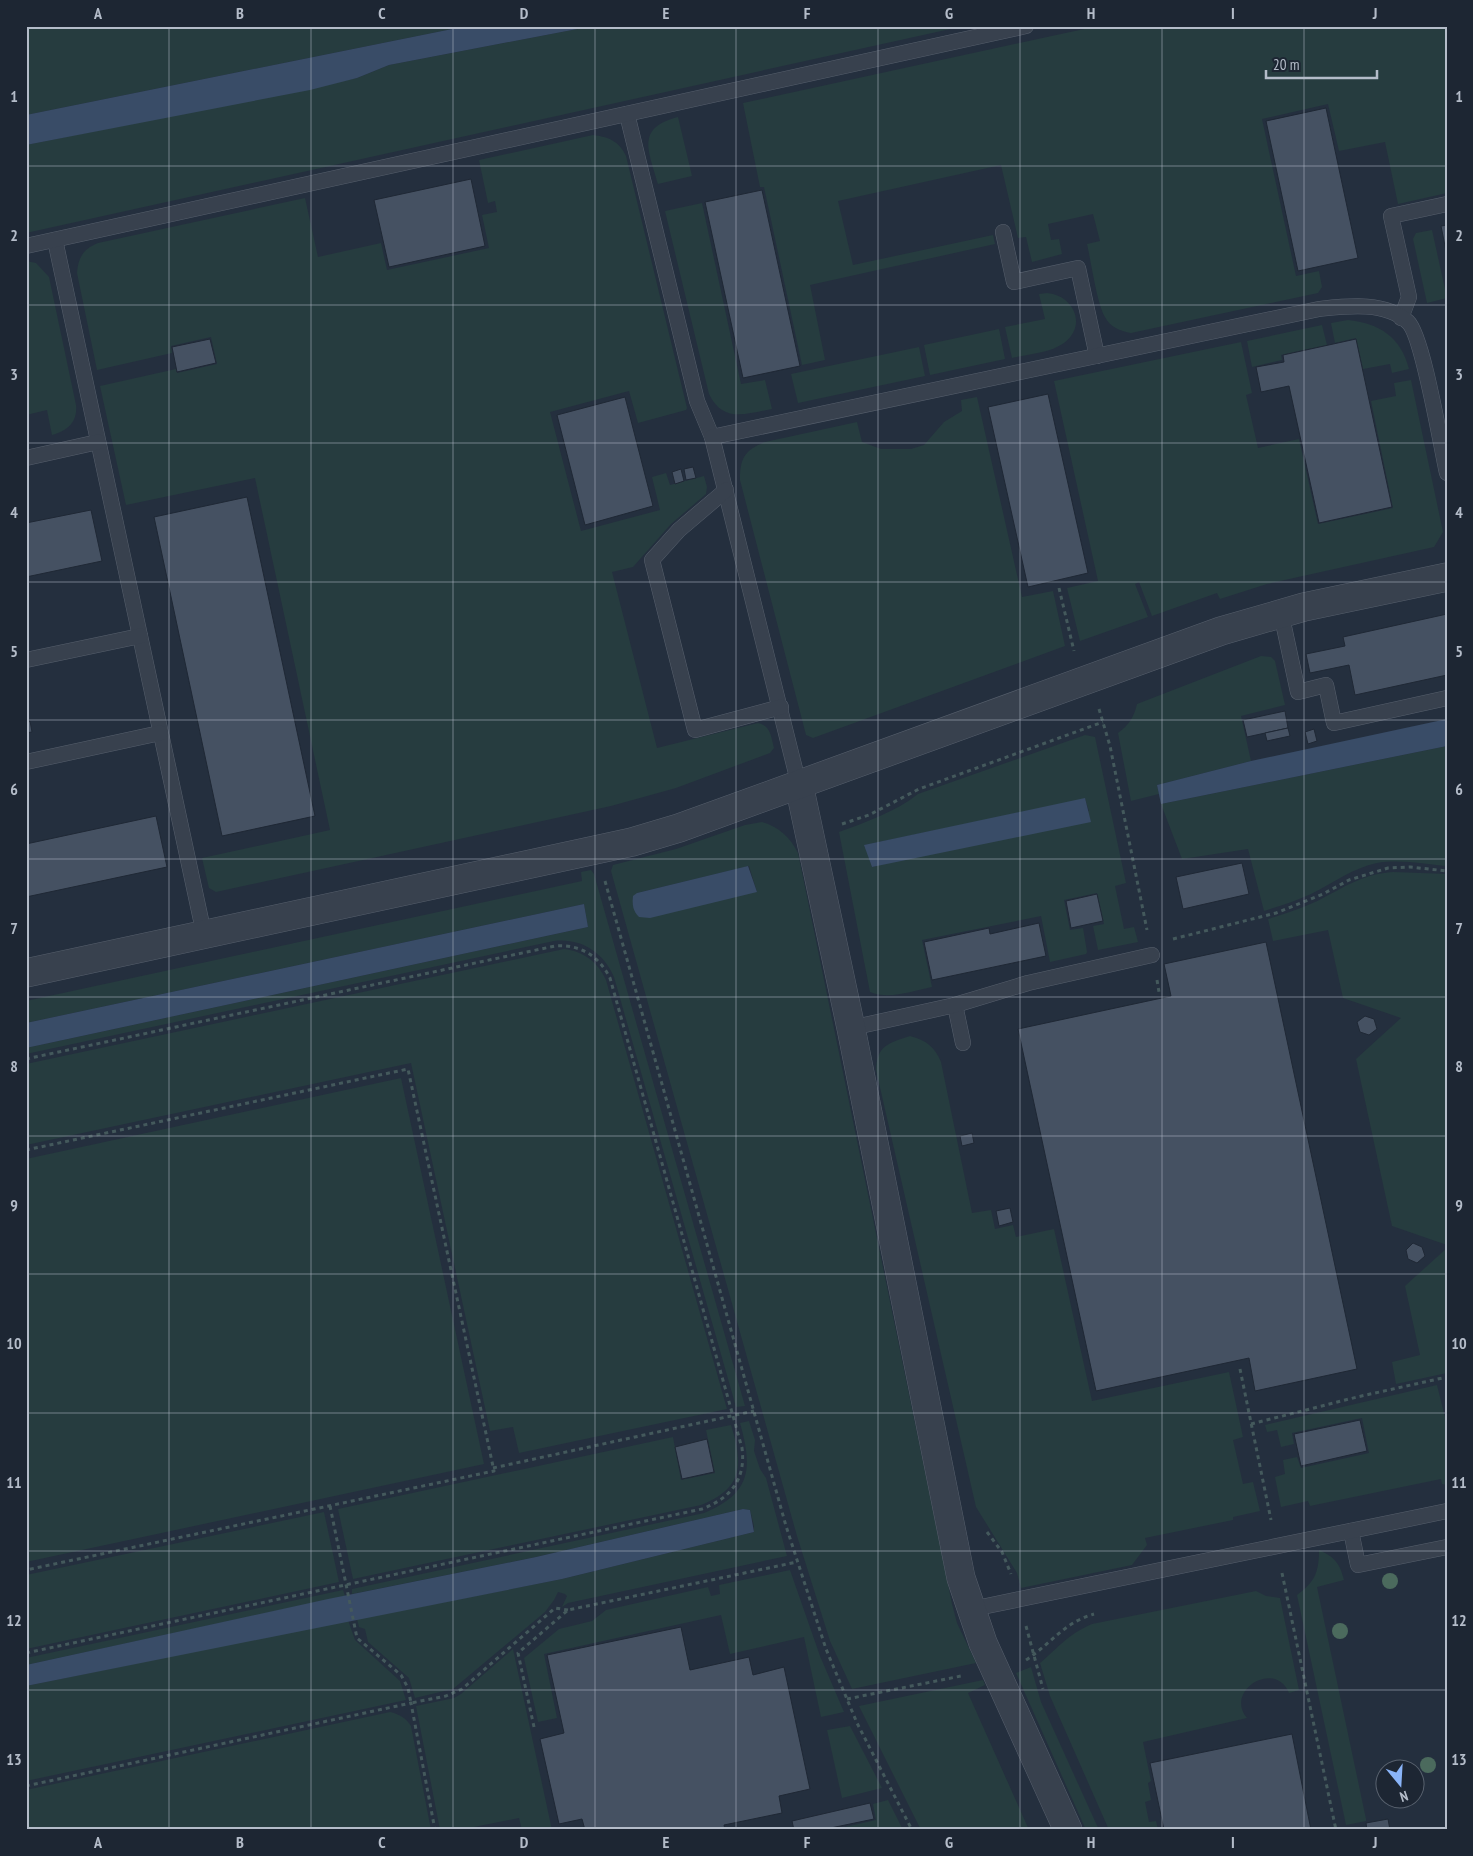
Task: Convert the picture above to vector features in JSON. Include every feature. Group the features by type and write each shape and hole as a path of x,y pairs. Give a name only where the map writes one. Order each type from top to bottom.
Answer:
{"street":[{"path":"26,973 610,847 679,828 1221,631 1281,613 1447,577"},
{"path":"799,785 851,1028 961,1578 983,1643 1068,1830"}],"lane":[{"path":"26,246 1026,26"},
{"path":"627,114 697,401 712,437 799,785"},
{"path":"1401,318 1409,297 1392,216 1447,204"},
{"path":"1003,232 1014,282 1078,268 1097,356"},
{"path":"55,240 204,934"},
{"path":"712,437 1320,308 1361,305 1388,311 1409,322 1420,346 1447,473"},
{"path":"26,458 98,442"},
{"path":"726,490 679,530 652,560 695,730 781,708"},
{"path":"1281,613 1298,692 1326,685 1334,723 1447,698"},
{"path":"26,660 140,636"},
{"path":"26,762 160,733"},
{"path":"851,1028 955,1005 1151,950"},
{"path":"955,1005 963,1043"},
{"path":"972,1610 1447,1512"},
{"path":"1351,1531 1358,1565 1447,1547"}],"path":[{"path":"1059,588 1078,662 1096,697 1112,756 1160,992"},
{"path":"1064,652 1074,648"},
{"path":"810,833 869,815 907,797 919,789 1103,722"},
{"path":"610,847 601,867 607,891 797,1562 819,1631 847,1699 912,1830"},
{"path":"1151,950 1276,913 1323,894 1349,880 1388,868 1410,867 1447,871"},
{"path":"26,1059 555,946 573,946 582,949 600,962 610,978 742,1448 742,1469 733,1488 726,1496 702,1509 26,1653"},
{"path":"26,1150 408,1068 494,1471 26,1570"},
{"path":"1240,1369 1336,1830"},
{"path":"1251,1424 1357,1397 1447,1378"},
{"path":"493,1468 754,1411"},
{"path":"330,1506 357,1638 405,1681 411,1703 435,1830"},
{"path":"986,1530 1002,1552 1008,1566 1019,1599 1045,1696"},
{"path":"26,1786 446,1696 462,1689 555,1608 568,1610 797,1562"},
{"path":"1273,1576 1283,1574"},
{"path":"534,1727 518,1653 568,1610"},
{"path":"847,1699 1013,1665 1033,1655 1069,1624 1080,1618 1104,1612"}],"green space":[{"path":"26,26 467,26 26,115"},
{"path":"593,26 964,26 26,233 26,145 357,78 389,65"},
{"path":"1098,26 1447,26 1447,193 1398,204 1385,142 1339,151 1328,104 1262,119 1296,276 1319,271 1322,287 1318,293 1131,333 1119,330 1113,326 1105,317 1099,302 1087,244 1100,241 1093,214 1048,224 1051,240 1059,239 1062,254 1032,262 1026,237 1018,238 1001,165 838,201 853,265 993,235 995,244 810,285 825,360 802,365 764,187 760,187 743,103"},
{"path":"678,117 692,176 658,184 649,151 648,142 650,134 655,127"},
{"path":"593,135 604,137 617,143 626,156 687,408 686,410 638,423 629,391 550,412 581,531 660,510 652,477 666,473 670,485 704,476 707,487 706,494 671,524 633,567 612,572 657,748 758,723 768,729 774,748 770,753 676,788 611,806 216,892 209,888 202,858 330,830 255,478 126,505 100,386 176,369 177,373 217,364 211,337 171,346 172,353 97,370 77,273 80,258 85,251 98,243 305,198 318,257 381,243 387,270 489,248 482,215 497,212 495,201 488,203 479,160"},
{"path":"702,203 741,384 765,380 772,409 744,414 728,413 715,403 709,394 665,211"},
{"path":"1432,230 1447,298 1427,303 1413,239 1416,233"},
{"path":"26,261 36,263 49,277 76,405 75,416 70,425 52,435 47,410 26,415"},
{"path":"1047,293 1064,299 1074,312 1075,328 1071,336 1064,343 1052,349 1012,358 1005,327 1045,319 1039,294"},
{"path":"1348,320 1369,324 1387,334 1400,348 1409,369 1392,373 1390,364 1363,369 1356,338 1335,343 1331,323"},
{"path":"1322,325 1327,345 1281,355 1282,360 1252,367 1247,341"},
{"path":"999,329 1005,359 930,375 924,345"},
{"path":"1241,342 1252,393 1246,395 1258,448 1299,439 1318,524 1393,508 1371,401 1396,396 1394,383 1411,380 1443,532 1434,547 1267,584 1220,599 1217,593 1152,616 1139,582 1135,584 1148,617 1080,641 1067,588 1098,581 1054,381"},
{"path":"919,347 925,376 798,403 791,374"},
{"path":"977,397 1022,597 1053,591 1065,646 813,738 806,735 740,480 742,461 752,448 765,442 857,422 862,442 881,449 911,449 924,445 944,422 962,411 961,400"},
{"path":"1261,656 1271,657 1275,661 1285,705 1241,716 1251,761 1157,785 1159,794 1131,801 1118,733 1130,720 1137,704"},
{"path":"1085,735 1095,737 1126,883 1115,886 1124,929 1134,927 1138,942 1098,950 1093,926 1104,924 1097,893 1064,900 1070,930 1083,928 1086,954 1050,962 1041,916 922,940 932,987 893,995 870,992 839,832 890,811 918,794","holes":["1085,799 1089,811 872,867 865,845"]},
{"path":"1447,746 1447,866 1403,862 1385,862 1368,865 1305,897 1264,911 1248,849 1182,859 1161,804"},
{"path":"762,822 774,827 788,837 798,853 952,1604 957,1623 976,1663 852,1689 830,1641 797,1536 611,871 613,865 676,849 745,825","holes":["749,866 757,892 637,893"]},
{"path":"591,870 594,874 745,1406 736,1407 614,977 604,960 582,944 554,941 26,1054 26,1048 588,927 584,904 26,1023 26,1001 582,881 581,872"},
{"path":"1393,872 1447,874 1447,1245 1392,1226 1356,1059 1401,1018 1343,998 1328,930 1273,941 1268,919 1310,904 1365,878"},
{"path":"564,949 577,952 589,958 599,968 606,980 727,1409 519,1453 513,1427 490,1431 411,1063 26,1145 26,1064"},
{"path":"910,1036 929,1045 936,1052 941,1062 972,1213 991,1210 995,1229 1013,1225 1016,1237 1054,1229 1092,1401 1229,1372 1243,1437 1233,1440 1243,1484 1253,1482 1260,1511 1233,1517 1233,1520 1145,1538 1147,1545 1132,1565 1021,1588 1017,1573 976,1507 876,1070 879,1055 886,1046"},
{"path":"401,1078 484,1464 26,1562 26,1159"},
{"path":"1447,1248 1447,1373 1396,1384 1392,1362 1420,1355 1405,1286"},
{"path":"1437,1385 1447,1425 1447,1485 1442,1484 1441,1479 1310,1506 1308,1501 1281,1507 1275,1477 1285,1474 1283,1460 1297,1457 1301,1468 1369,1453 1362,1418 1292,1433 1294,1444 1281,1447 1277,1430 1267,1432 1265,1425"},
{"path":"749,1421 755,1440 754,1451 760,1469 766,1478 787,1556 568,1603 562,1607 567,1596 558,1592 545,1612 453,1689 415,1698 409,1678 368,1642 365,1629 359,1627 357,1619 562,1579 754,1532 750,1510 743,1509 536,1557 352,1594 352,1589 704,1513 731,1497 739,1488 744,1478 747,1466 740,1423"},
{"path":"731,1425 737,1452 737,1473 726,1491 701,1505 353,1579 338,1509 673,1437 681,1480 715,1473 706,1430"},
{"path":"324,1512 339,1582 26,1649 26,1575"},
{"path":"1319,1550 1329,1555 1336,1562 1344,1580 1317,1587 1366,1819 1366,1821 1346,1825 1297,1595 1308,1586 1315,1576"},
{"path":"790,1570 820,1656 844,1712 821,1717 804,1637 730,1654 721,1615 544,1654 557,1718 538,1722 524,1658 559,1629 592,1621 606,1610 708,1587 711,1596 720,1594 719,1585"},
{"path":"343,1590 345,1596 26,1665 26,1658"},
{"path":"1256,1591 1266,1596 1280,1598 1299,1690 1289,1693 1282,1683 1273,1679 1263,1679 1246,1689 1242,1698 1242,1708 1247,1718 1143,1742 1151,1781 1148,1783 1151,1800 1145,1802 1149,1822 1156,1821 1158,1830 1109,1830 1050,1696 1040,1663 1070,1637 1092,1624"},
{"path":"348,1620 355,1640 400,1681 406,1700 26,1781 26,1686"},
{"path":"513,1649 552,1830 522,1830 519,1818 459,1830 440,1830 416,1706 454,1698 461,1694"},
{"path":"1031,1667 1041,1702 1099,1830 1086,1830 1016,1673"},
{"path":"983,1680 985,1685 968,1693 1029,1830 921,1830 859,1706"},
{"path":"390,1712 402,1717 411,1726 431,1830 26,1830 26,1790"},
{"path":"850,1726 882,1788 842,1798 827,1730"},
{"path":"888,1800 903,1830 832,1830 876,1820 873,1804"}],"water":[{"path":"467,26 593,26 389,65 357,78 310,90 26,145 26,115"},
{"path":"1447,719 1447,746 1161,804 1157,785 1251,761"},
{"path":"1085,798 1091,822 872,867 864,845"},
{"path":"748,866 757,892 650,918 639,917 634,910 633,896 637,893"},
{"path":"584,904 588,927 26,1048 26,1023"},
{"path":"743,1509 750,1510 754,1532 562,1579 26,1686 26,1665 328,1599 536,1557"}],"building":[{"path":"1326,108 1358,258 1298,271 1266,121"},
{"path":"471,179 485,246 389,267 374,200"},
{"path":"762,190 800,366 743,378 705,202"},
{"path":"1447,225 1447,256 1441,226"},
{"path":"210,339 216,363 177,372 172,347"},
{"path":"1356,339 1392,507 1319,523 1289,386 1261,392 1256,367 1284,362 1283,355"},
{"path":"1048,394 1088,573 1028,587 988,407"},
{"path":"625,397 653,506 585,525 557,415"},
{"path":"693,467 696,478 686,480 684,469"},
{"path":"681,469 684,481 675,484 672,472"},
{"path":"247,497 315,816 222,836 154,517"},
{"path":"91,510 102,561 26,577 26,523"},
{"path":"1447,614 1447,675 1355,695 1349,665 1310,673 1306,654 1345,646 1343,637"},
{"path":"1285,711 1288,728 1247,737 1243,720"},
{"path":"30,721 32,732 26,733 26,722"},
{"path":"1288,728 1290,736 1267,741 1265,733"},
{"path":"1314,729 1317,741 1308,744 1305,732"},
{"path":"156,816 167,867 26,897 26,844"},
{"path":"1242,863 1249,894 1183,909 1176,877"},
{"path":"1097,894 1103,921 1071,928 1066,901"},
{"path":"1039,923 1046,956 932,980 924,942 989,928 990,934"},
{"path":"1266,942 1357,1369 1255,1391 1249,1358 1096,1391 1018,1029 1171,996 1164,964"},
{"path":"1365,1016 1374,1019 1377,1029 1369,1035 1360,1032 1357,1022"},
{"path":"972,1133 974,1143 962,1146 960,1136"},
{"path":"1010,1208 1013,1222 999,1226 996,1211"},
{"path":"1413,1243 1422,1247 1425,1256 1417,1263 1408,1259 1406,1250"},
{"path":"1360,1420 1367,1451 1301,1466 1294,1434"},
{"path":"707,1439 714,1472 682,1479 675,1447"},
{"path":"681,1627 690,1670 749,1657 753,1675 784,1667 810,1789 779,1796 782,1813 724,1825 725,1830 585,1830 582,1819 559,1824 540,1739 564,1733 547,1655"},
{"path":"1292,1734 1311,1830 1164,1830 1150,1763"},
{"path":"870,1803 874,1819 821,1830 794,1830 792,1821"},
{"path":"1388,1819 1390,1830 1367,1830 1366,1823"}]}
